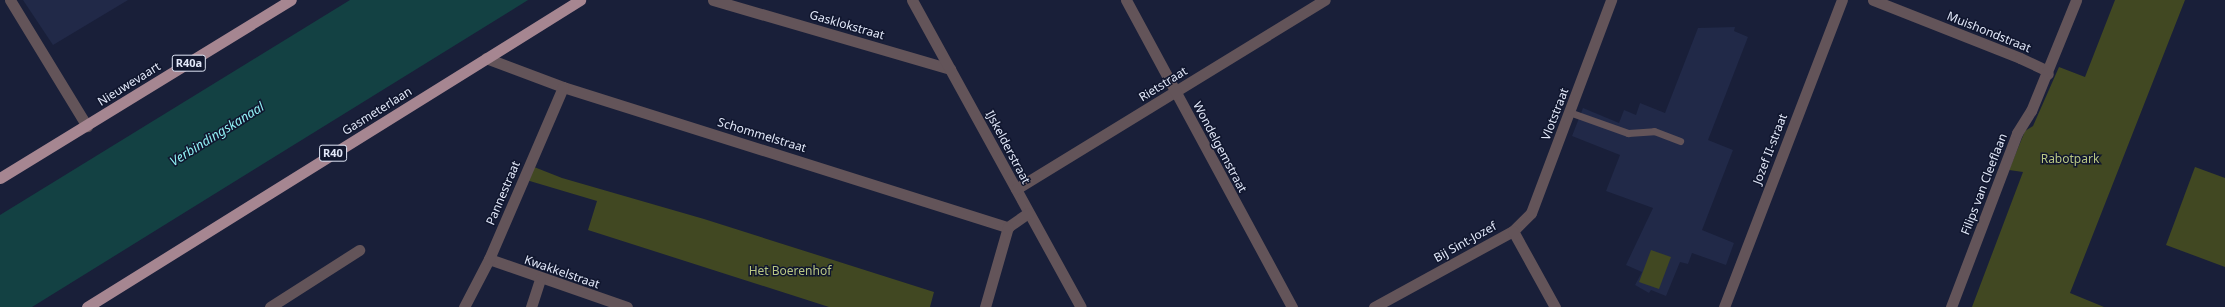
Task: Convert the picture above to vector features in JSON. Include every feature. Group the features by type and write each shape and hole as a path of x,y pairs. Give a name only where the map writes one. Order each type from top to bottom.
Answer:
{"main road":[{"name":"Nieuwevaart","path":"0,178 291,0"},
{"name":"Gasmeterlaan","path":"86,307 580,0"}],"street":[{"path":"10,0 86,126"},
{"name":"Gasklokstraat","path":"713,0 950,69"},
{"name":"IJskelderstraat","path":"912,0 1081,307"},
{"name":"Wondelgemstraat","path":"1126,0 1292,307"},
{"name":"Rietstraat","path":"1016,189 1325,0"},
{"name":"Vlotstraat","path":"1513,231 1531,213 1611,0"},
{"name":"Jozef II-straat","path":"1724,307 1842,0"},
{"name":"Muishondstraat","path":"1873,0 2020,58 2044,69 2048,74"},
{"name":"Filips van Cleeflaan","path":"1951,307 2017,133 2031,111 2048,74 2076,0"},
{"name":"Schommelstraat","path":"486,58 563,87 1008,227"},
{"name":"Pannestraat","path":"464,307 489,259 563,87"},
{"path":"985,307 1008,227 1028,213"},
{"name":"Bij Sint-Jozef","path":"1374,307 1513,231 1555,307"},
{"path":"270,307 359,250"},
{"name":"Kwakkelstraat","path":"489,259 540,279 627,307"},
{"path":"531,307 540,279"}],"lane":[{"path":"1569,112 1628,133 1654,131 1680,141"}],"shaded area":[{"path":"23,0 128,0 53,45"},
{"path":"1735,27 1734,31 1748,37 1708,140 1733,150 1702,230 1734,243 1726,265 1692,253 1688,264 1680,262 1666,296 1651,290 1649,293 1635,285 1642,272 1626,265 1653,208 1606,191 1620,155 1572,136 1583,108 1619,123 1624,110 1636,115 1640,103 1665,113 1698,28"}],"green space":[{"name":"Rabotpark","path":"2115,0 2185,0 2070,293 2104,307 1972,307 2023,172 2009,170 2025,131 2033,126 2059,67 2085,77"},
{"name":"Het Boerenhof","path":"529,165 562,178 704,219 934,292 930,307 829,307 588,230 597,201 523,179"},
{"path":"2195,167 2225,178 2225,267 2166,245"},
{"path":"1651,250 1671,257 1659,289 1639,282"}],"water":[{"name":"Verbindingskanaal","path":"350,0 528,0 32,307 0,307 0,215"}]}
